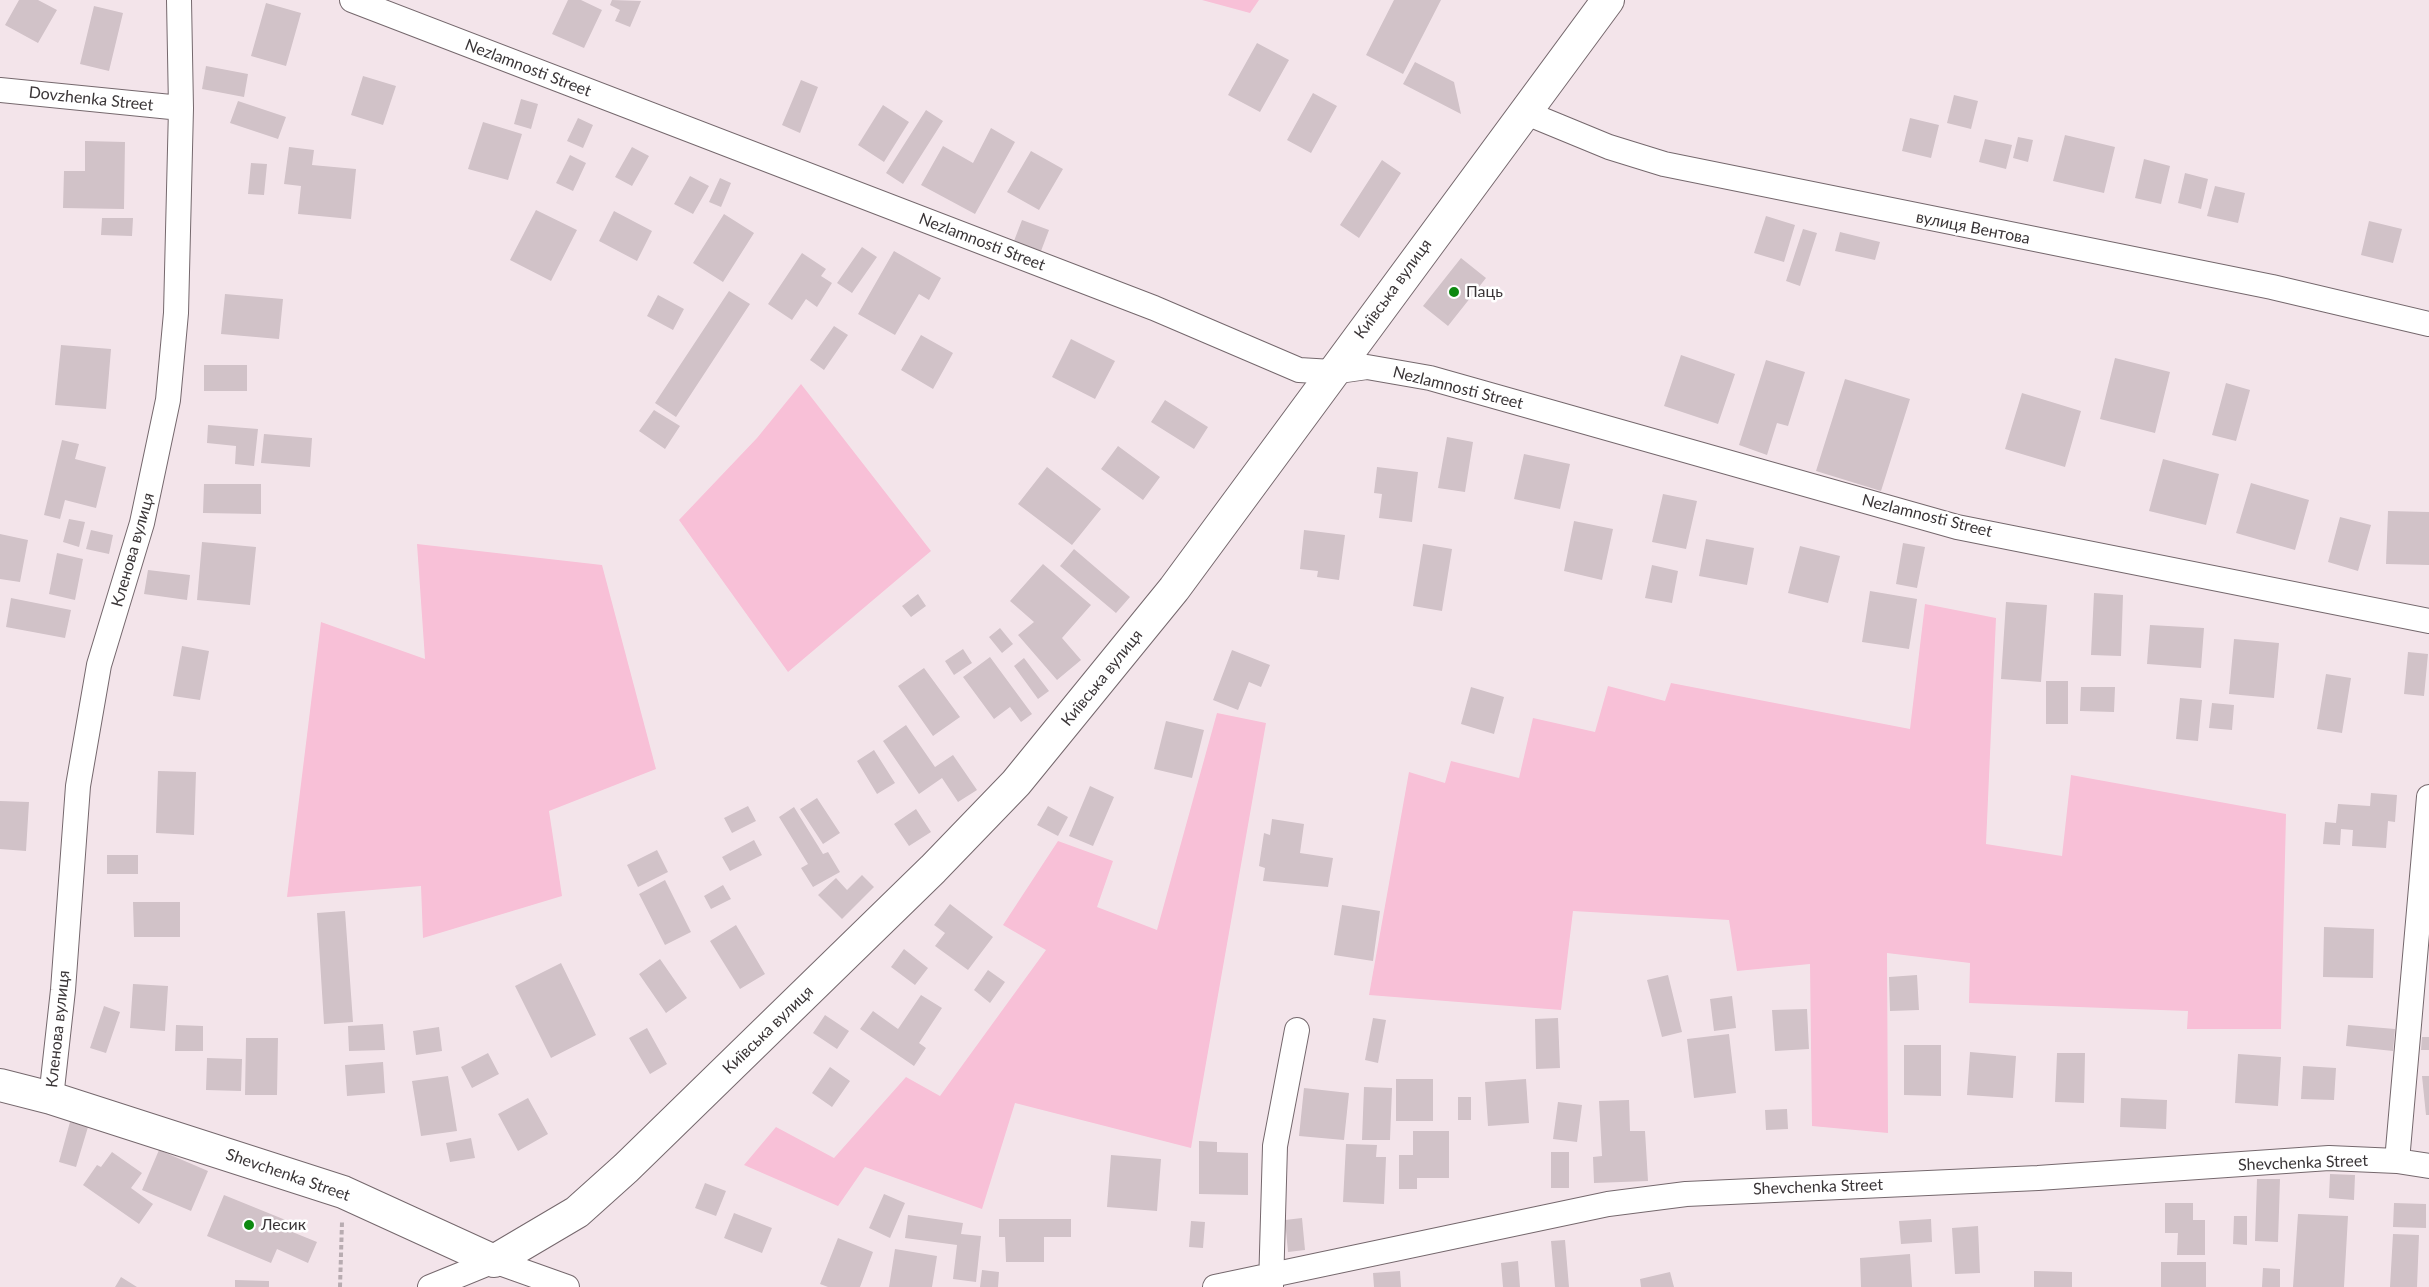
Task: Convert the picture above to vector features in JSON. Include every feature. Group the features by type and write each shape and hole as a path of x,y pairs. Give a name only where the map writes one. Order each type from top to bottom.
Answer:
{"main road":[{"name":"Київська вулиця","path":"494,1261 577,1212 626,1168 933,869 1016,783 1174,589 1608,0"},
{"name":"Shevchenka Street","path":"0,1085 51,1098 343,1192 494,1261"}],"street":[{"name":"Кленова вулиця","path":"51,1098 63,990 78,786 99,665 142,524 168,400 176,313 181,108 180,0"},
{"name":"Nezlamnosti Street","path":"352,0 1154,308 1299,370 1332,372 1367,368 1430,378 1957,527 2429,621"},
{"name":"Dovzhenka Street","path":"0,90 181,108"},
{"name":"вулиця Вентова","path":"1524,112 1609,147 1664,164 2272,287 2429,324"},
{"path":"2397,1161 2429,797"},
{"path":"1272,1281 1275,1146 1297,1030"},
{"name":"Shevchenka Street","path":"1215,1287 1272,1281 1608,1204 1686,1194 2038,1178 2329,1158 2397,1161 2429,1166"},
{"path":"430,1287 494,1261"},
{"name":"Shevchenka Street","path":"494,1261 567,1287"}],"path":[{"path":"340,1287 343,1192"}],"shaded area":[{"path":"1202,0 1259,0 1250,13"},
{"path":"801,384 931,551 788,672 679,520 757,438"},
{"path":"417,544 602,565 656,769 549,811 562,896 423,938 421,886 287,897 321,622 425,659"},
{"path":"1925,604 1996,618 1986,844 2062,856 2071,775 2286,814 2281,1029 2187,1029 2188,1011 1969,1003 1970,963 1887,953 1888,1133 1812,1126 1810,964 1737,971 1729,920 1573,911 1561,1010 1369,995 1409,772 1445,783 1451,761 1519,778 1533,718 1595,732 1608,686 1665,701 1671,683 1910,729"},
{"path":"1217,713 1266,723 1191,1148 1015,1103 982,1209 865,1167 838,1206 744,1165 776,1127 834,1158 906,1077 940,1096 1046,950 1003,925 1058,841 1113,861 1097,907 1157,930"}],"building":[{"path":"19,0 38,0 57,10 38,43 5,25"},
{"path":"568,0 581,0 602,10 584,48 552,34"},
{"path":"612,0 641,1 630,27 615,21 620,10 610,5"},
{"path":"1394,0 1441,0 1403,74 1366,55"},
{"path":"266,3 301,13 286,66 251,56"},
{"path":"94,6 123,13 109,71 80,64"},
{"path":"1257,43 1289,60 1260,112 1228,95"},
{"path":"1415,62 1454,82 1461,114 1403,84"},
{"path":"206,66 248,74 244,97 202,89"},
{"path":"363,76 396,86 383,125 351,115"},
{"path":"801,80 818,87 800,133 782,125"},
{"path":"1313,93 1337,106 1311,153 1287,140"},
{"path":"1954,95 1978,101 1971,129 1947,123"},
{"path":"521,99 538,104 531,129 514,124"},
{"path":"238,101 286,117 278,139 230,123"},
{"path":"883,105 909,122 884,162 858,145"},
{"path":"926,110 943,121 903,184 886,173"},
{"path":"578,118 593,125 583,148 567,141"},
{"path":"1910,118 1939,125 1931,158 1902,151"},
{"path":"483,122 522,134 508,180 468,169"},
{"path":"991,128 1015,142 975,214 921,185 943,146 973,163"},
{"path":"2065,135 2115,147 2104,193 2053,181"},
{"path":"2018,137 2033,140 2028,162 2013,158"},
{"path":"1985,139 2012,145 2006,169 1979,162"},
{"path":"85,141 125,142 124,209 63,208 64,171 85,171"},
{"path":"289,147 314,150 312,165 356,169 351,219 298,214 301,186 284,184"},
{"path":"632,147 649,156 632,186 615,177"},
{"path":"1031,151 1063,169 1039,210 1007,192"},
{"path":"570,155 586,163 573,191 556,183"},
{"path":"2144,159 2170,166 2161,204 2135,198"},
{"path":"1382,160 1401,173 1359,238 1340,225"},
{"path":"251,163 267,164 264,195 248,194"},
{"path":"2185,173 2208,179 2201,209 2178,203"},
{"path":"690,176 709,186 693,214 674,204"},
{"path":"720,178 731,183 721,207 709,202"},
{"path":"2215,186 2245,193 2238,223 2207,216"},
{"path":"536,210 577,230 551,281 510,260"},
{"path":"614,211 652,231 637,261 599,241"},
{"path":"724,214 754,233 723,282 693,263"},
{"path":"1766,216 1795,225 1784,262 1754,253"},
{"path":"102,218 133,218 132,236 101,235"},
{"path":"1022,220 1049,230 1041,251 1014,241"},
{"path":"2369,221 2402,229 2393,263 2361,255"},
{"path":"1803,229 1817,233 1800,286 1786,281"},
{"path":"1840,232 1880,242 1875,260 1835,251"},
{"path":"862,247 877,257 852,293 837,283"},
{"path":"894,251 941,278 929,300 919,294 895,335 858,314"},
{"path":"802,253 826,269 821,276 832,283 817,307 806,299 792,320 768,304"},
{"name":"Паць","path":"1461,258 1486,278 1448,326 1423,306"},
{"path":"729,291 750,304 676,417 655,403"},
{"path":"225,294 283,299 279,339 221,334"},
{"path":"658,295 684,309 673,330 647,316"},
{"path":"834,326 848,335 824,370 810,360"},
{"path":"921,335 953,353 933,389 901,370"},
{"path":"1071,339 1115,361 1095,399 1052,377"},
{"path":"61,345 111,349 106,409 55,405"},
{"path":"1681,355 1735,374 1718,424 1664,406"},
{"path":"2115,358 2170,372 2155,433 2100,419"},
{"path":"1766,360 1805,372 1788,426 1777,423 1767,455 1739,445"},
{"path":"204,365 247,365 247,391 204,391"},
{"path":"1845,379 1910,399 1881,491 1816,471"},
{"path":"2226,383 2250,390 2236,441 2212,435"},
{"path":"2022,393 2081,411 2065,467 2005,449"},
{"path":"1165,400 1208,427 1194,449 1151,422"},
{"path":"654,410 680,426 665,449 639,431"},
{"path":"208,425 258,429 254,466 235,464 236,446 207,443"},
{"path":"264,434 312,438 310,467 261,463"},
{"path":"1447,437 1473,442 1465,492 1438,488"},
{"path":"62,440 79,444 75,459 106,467 96,508 65,500 60,519 44,515"},
{"path":"1118,446 1160,477 1143,500 1101,469"},
{"path":"1524,454 1570,464 1560,509 1514,499"},
{"path":"2163,459 2219,474 2206,525 2149,511"},
{"path":"1047,467 1101,509 1072,545 1018,504"},
{"path":"1377,467 1418,472 1412,522 1379,518 1382,494 1374,493"},
{"path":"2251,483 2309,500 2295,550 2236,533"},
{"path":"204,484 261,484 261,514 203,513"},
{"path":"1663,494 1697,501 1686,549 1652,542"},
{"path":"2388,511 2429,512 2429,565 2386,564"},
{"path":"2340,517 2371,525 2358,571 2328,562"},
{"path":"69,519 85,522 79,547 63,542"},
{"path":"1574,521 1613,529 1602,580 1564,571"},
{"path":"91,530 113,535 109,554 86,549"},
{"path":"1304,530 1345,535 1339,580 1317,577 1318,571 1300,569"},
{"path":"0,534 28,540 20,582 0,579"},
{"path":"1706,539 1754,548 1747,585 1699,576"},
{"path":"202,542 256,547 250,605 197,600"},
{"path":"1903,543 1925,547 1917,588 1896,584"},
{"path":"1423,544 1452,549 1442,611 1413,606"},
{"path":"1800,546 1840,556 1828,603 1788,593"},
{"path":"1074,549 1130,597 1116,613 1060,566"},
{"path":"57,553 83,559 75,600 49,594"},
{"path":"1043,564 1091,605 1062,638 1081,660 1057,680 1018,635 1034,622 1010,601"},
{"path":"1652,565 1678,571 1672,603 1645,598"},
{"path":"148,570 190,575 187,600 144,594"},
{"path":"1870,591 1917,599 1909,649 1862,642"},
{"path":"2094,593 2123,595 2121,656 2091,655"},
{"path":"918,594 926,606 911,617 902,606"},
{"path":"11,598 71,610 65,638 6,627"},
{"path":"2006,602 2047,605 2041,682 2001,679"},
{"path":"2150,625 2204,628 2201,668 2147,664"},
{"path":"1000,628 1013,644 1002,653 989,637"},
{"path":"2234,639 2279,643 2274,698 2229,694"},
{"path":"182,646 209,651 200,700 173,696"},
{"path":"963,649 972,663 954,675 945,661"},
{"path":"1232,650 1270,665 1261,687 1249,682 1238,710 1213,700"},
{"path":"2408,652 2428,654 2424,696 2404,694"},
{"path":"990,657 1032,714 1021,722 1010,707 994,719 963,677"},
{"path":"1024,658 1049,691 1038,699 1014,666"},
{"path":"924,668 960,717 933,736 898,686"},
{"path":"2326,674 2351,678 2342,733 2317,729"},
{"path":"2046,681 2068,681 2068,724 2046,724"},
{"path":"1471,687 1504,697 1494,734 1461,724"},
{"path":"2081,687 2115,687 2114,712 2080,711"},
{"path":"2180,698 2202,700 2198,741 2176,739"},
{"path":"2212,703 2234,705 2232,730 2209,728"},
{"path":"1166,721 1204,730 1192,778 1154,769"},
{"path":"906,725 935,767 953,755 977,790 958,802 942,778 919,794 883,741"},
{"path":"874,750 895,783 877,794 857,761"},
{"path":"158,771 196,772 194,835 156,833"},
{"path":"1090,786 1114,797 1093,846 1069,836"},
{"path":"2371,793 2397,795 2395,822 2388,821 2386,848 2352,846 2353,830 2341,829 2340,845 2323,844 2325,822 2336,823 2338,804 2370,806"},
{"path":"817,798 840,833 823,844 800,809"},
{"path":"0,801 29,802 26,851 0,849"},
{"path":"748,806 756,821 732,833 724,818"},
{"path":"1048,806 1068,817 1058,836 1037,825"},
{"path":"794,807 823,854 828,852 840,872 813,887 801,868 808,864 779,817"},
{"path":"916,809 931,832 909,846 894,824"},
{"path":"1272,819 1304,824 1300,853 1333,858 1328,887 1263,881 1265,868 1259,866 1264,833 1270,835"},
{"path":"754,840 762,855 730,871 722,857"},
{"path":"657,850 668,872 638,887 627,865"},
{"path":"107,855 138,855 138,874 107,874"},
{"path":"862,875 874,887 842,919 818,895 836,878 847,890"},
{"path":"665,880 691,932 665,945 639,894"},
{"path":"723,885 731,899 711,909 704,896"},
{"path":"133,902 180,902 180,937 134,937"},
{"path":"950,904 993,937 968,970 935,946 945,933 934,925"},
{"path":"1342,905 1380,911 1373,961 1334,955"},
{"path":"345,911 353,1022 324,1024 317,913"},
{"path":"736,925 765,974 740,989 710,941"},
{"path":"2324,927 2374,929 2373,978 2323,977"},
{"path":"904,949 928,968 915,985 891,967"},
{"path":"660,959 687,998 666,1013 639,974"},
{"path":"561,963 596,1035 551,1058 515,986"},
{"path":"988,970 1005,982 990,1003 974,990"},
{"path":"1668,975 1682,1032 1662,1037 1647,980"},
{"path":"1917,975 1919,1010 1890,1011 1889,977"},
{"path":"133,984 168,986 165,1031 130,1028"},
{"path":"921,995 942,1008 919,1043 926,1048 914,1066 860,1029 873,1011 898,1029"},
{"path":"1732,996 1736,1028 1714,1031 1710,999"},
{"path":"104,1006 120,1012 106,1053 90,1048"},
{"path":"1807,1009 1809,1049 1775,1051 1772,1010"},
{"path":"825,1015 849,1031 837,1049 813,1033"},
{"path":"1373,1018 1386,1020 1378,1063 1365,1060"},
{"path":"1558,1018 1560,1068 1536,1069 1535,1019"},
{"path":"383,1024 385,1050 349,1051 348,1026"},
{"path":"176,1025 203,1026 203,1051 175,1051"},
{"path":"2348,1025 2395,1029 2393,1051 2346,1046"},
{"path":"439,1027 442,1051 416,1055 413,1031"},
{"path":"647,1028 667,1064 650,1074 629,1038"},
{"path":"1729,1034 1736,1093 1694,1098 1687,1039"},
{"path":"2422,1037 2429,1037 2429,1050 2421,1050"},
{"path":"246,1038 278,1038 277,1095 245,1095"},
{"path":"1904,1045 1941,1045 1941,1096 1904,1095"},
{"path":"1970,1052 2016,1056 2013,1098 1967,1095"},
{"path":"488,1053 499,1074 472,1088 461,1067"},
{"path":"2057,1053 2085,1053 2084,1103 2055,1102"},
{"path":"2238,1054 2281,1057 2278,1106 2235,1103"},
{"path":"207,1058 242,1059 241,1091 206,1090"},
{"path":"383,1062 385,1093 347,1096 345,1065"},
{"path":"2303,1066 2336,1068 2334,1100 2301,1099"},
{"path":"830,1067 850,1081 832,1107 812,1093"},
{"path":"448,1076 457,1131 421,1136 412,1081"},
{"path":"2422,1076 2429,1076 2429,1115 2426,1115"},
{"path":"1396,1079 1433,1079 1433,1121 1396,1121"},
{"path":"1526,1079 1529,1123 1488,1126 1485,1082"},
{"path":"1364,1087 1392,1088 1390,1140 1362,1140"},
{"path":"1304,1088 1349,1093 1344,1140 1299,1136"},
{"path":"1458,1097 1471,1097 1471,1120 1458,1120"},
{"path":"528,1098 548,1134 518,1151 498,1114"},
{"path":"2121,1098 2167,1100 2166,1129 2120,1127"},
{"path":"1629,1100 1630,1131 1645,1131 1648,1181 1594,1183 1593,1157 1602,1156 1599,1101"},
{"path":"1558,1102 1582,1105 1577,1142 1553,1139"},
{"path":"1787,1109 1788,1129 1766,1130 1765,1110"},
{"path":"70,1122 88,1127 76,1167 59,1162"},
{"path":"1413,1131 1449,1131 1449,1178 1417,1178 1417,1189 1399,1189 1399,1155 1413,1155"},
{"path":"471,1138 475,1158 450,1162 446,1143"},
{"path":"1199,1141 1217,1142 1217,1152 1248,1153 1248,1195 1199,1194"},
{"path":"1346,1144 1377,1145 1376,1157 1386,1157 1384,1204 1343,1202"},
{"path":"159,1150 208,1171 191,1211 142,1190"},
{"path":"112,1152 142,1173 131,1188 153,1204 139,1224 83,1185 97,1165 101,1167"},
{"path":"1551,1152 1569,1152 1569,1188 1551,1188"},
{"path":"1111,1155 1161,1159 1157,1211 1107,1207"},
{"path":"2330,1174 2355,1175 2354,1200 2329,1198"},
{"path":"2257,1179 2280,1179 2278,1242 2255,1241"},
{"path":"705,1183 726,1191 716,1216 695,1208"},
{"path":"884,1194 905,1203 890,1238 869,1228"},
{"name":"Лесик","path":"224,1195 288,1221 285,1229 317,1242 308,1263 277,1249 271,1263 207,1236"},
{"path":"2165,1203 2193,1203 2193,1220 2205,1220 2205,1255 2177,1255 2178,1233 2165,1233"},
{"path":"2394,1203 2426,1204 2426,1228 2393,1227"},
{"path":"734,1213 772,1228 762,1253 724,1238"},
{"path":"2298,1214 2348,1216 2344,1287 2293,1287"},
{"path":"908,1215 963,1223 961,1234 981,1236 976,1282 953,1279 957,1245 905,1238"},
{"path":"2234,1216 2247,1216 2247,1245 2233,1244"},
{"path":"1302,1218 1305,1250 1288,1252 1285,1220"},
{"path":"999,1219 1071,1219 1071,1237 1044,1237 1044,1262 1006,1262 1005,1237 999,1237"},
{"path":"1931,1219 1932,1242 1901,1244 1899,1221"},
{"path":"1191,1221 1205,1222 1203,1248 1189,1247"},
{"path":"1978,1226 1980,1273 1955,1274 1952,1228"},
{"path":"2393,1234 2419,1235 2417,1287 2390,1287"},
{"path":"838,1238 873,1252 860,1287 828,1287 820,1284"},
{"path":"1565,1240 1569,1287 1555,1287 1551,1241"},
{"path":"895,1249 937,1256 932,1287 889,1287"},
{"path":"1910,1254 1912,1287 1861,1287 1860,1258"},
{"path":"1518,1261 1520,1287 1503,1287 1501,1263"},
{"path":"2161,1262 2206,1262 2206,1287 2161,1287"},
{"path":"2263,1268 2280,1269 2280,1287 2262,1287"},
{"path":"982,1270 999,1272 998,1287 980,1287"},
{"path":"1400,1271 1401,1287 1374,1287 1373,1273"},
{"path":"2034,1271 2072,1272 2072,1287 2034,1287"},
{"path":"1670,1272 1674,1287 1641,1287 1640,1279"},
{"path":"121,1277 137,1287 115,1287"},
{"path":"235,1280 269,1281 269,1287 235,1287"}],"place":[{"name":"Паць","path":"1454,292"},
{"name":"Лесик","path":"249,1225"}]}
